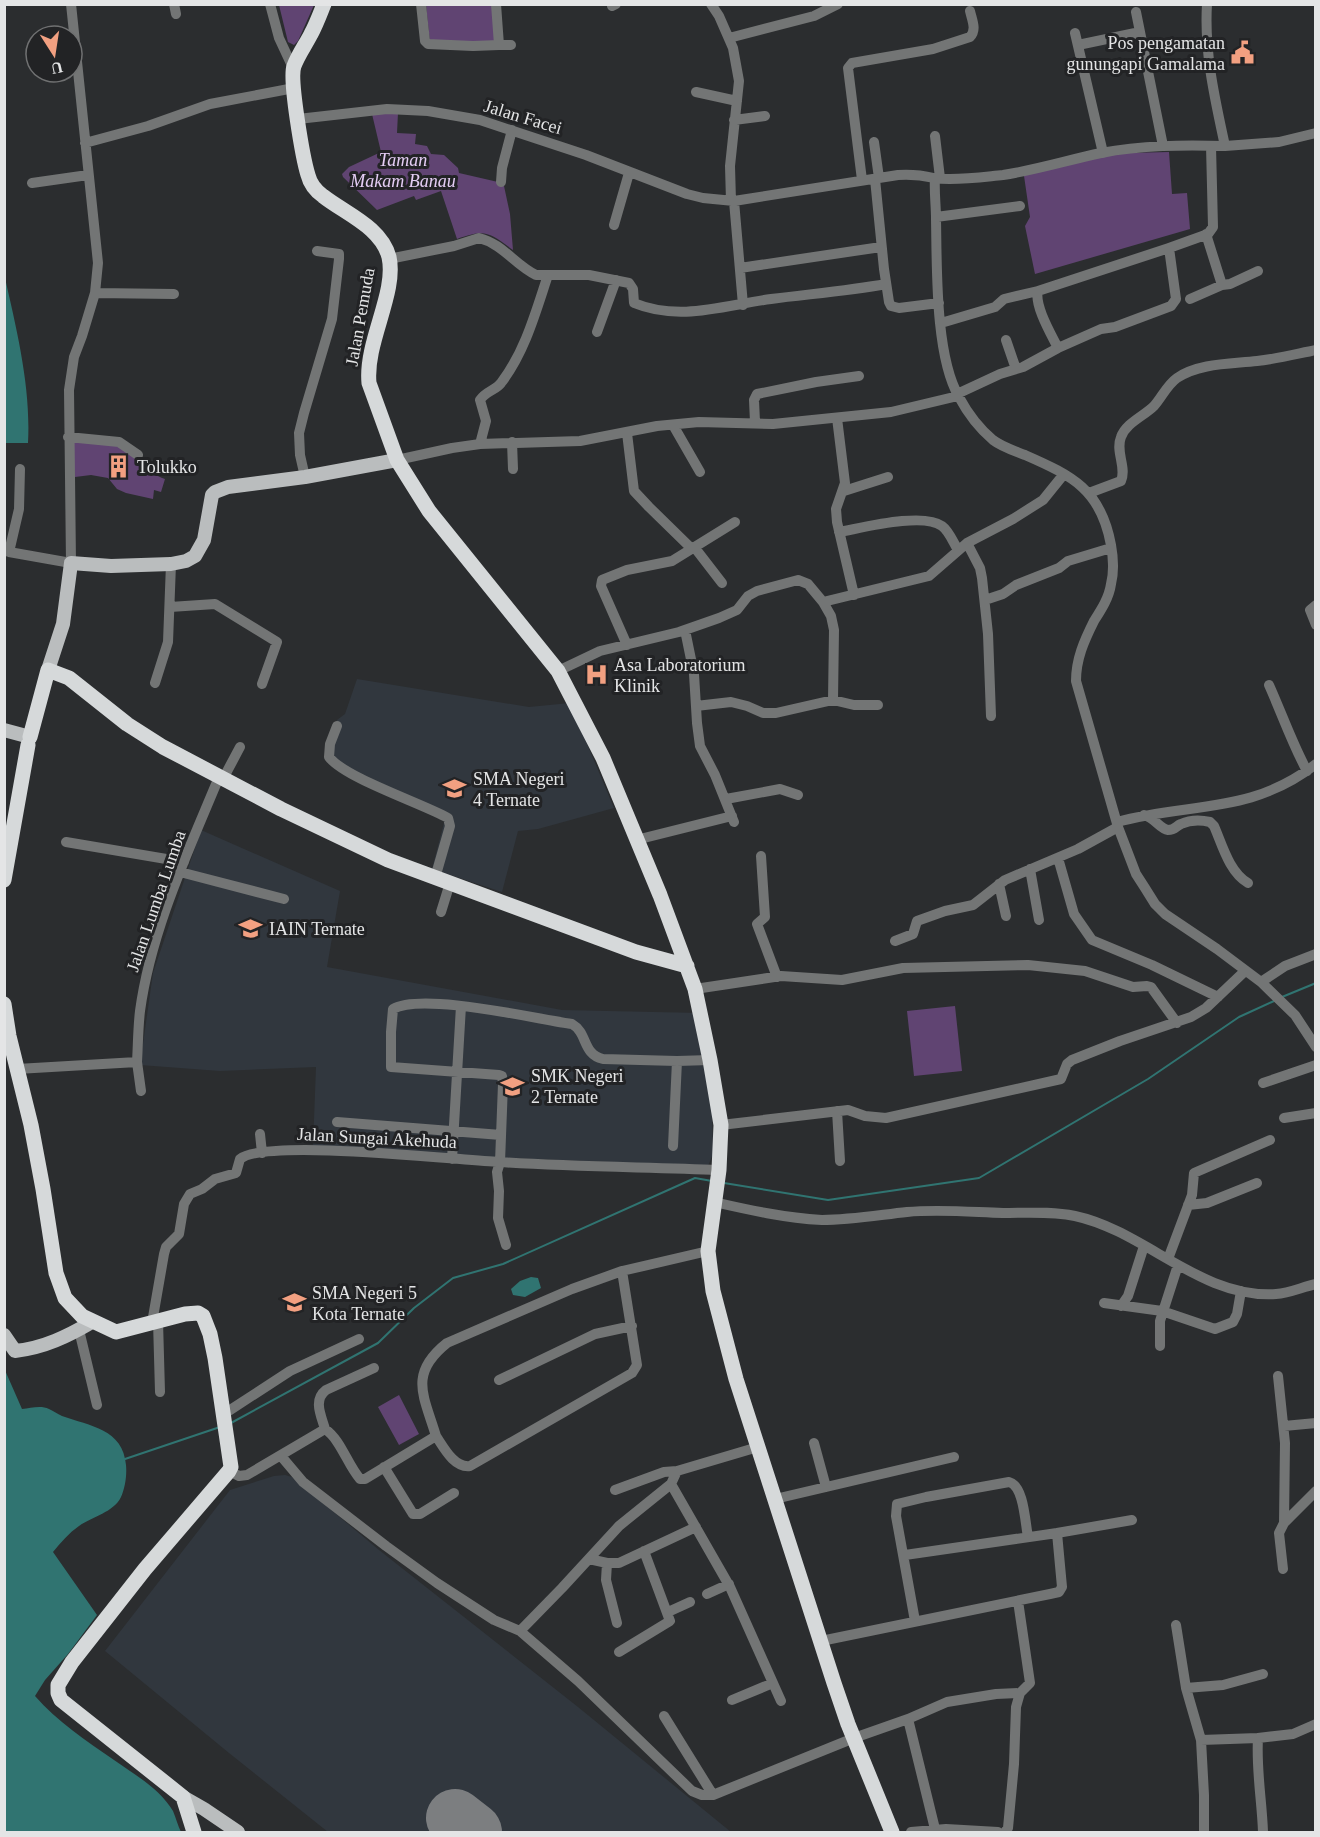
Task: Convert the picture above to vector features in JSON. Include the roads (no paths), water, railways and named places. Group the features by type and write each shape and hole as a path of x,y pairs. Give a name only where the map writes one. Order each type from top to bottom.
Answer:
{"highway":[{"path":"293,68 324,4"},
{"name":"Jalan Pemuda","path":"293,68 298,120 308,176 312,185 321,195 366,225 385,246 389,259 388,284 368,370 369,383 397,460 429,511 558,671 599,750 660,895 695,989 721,1125 708,1251 719,1318 821,1641 854,1738 892,1833"},
{"path":"4,880 29,741 48,670 69,678 128,724 163,747 372,853 636,952 687,966"},
{"path":"4,1004 44,1189 56,1273 65,1298 85,1326 116,1332 185,1314 198,1313 203,1316 212,1342 228,1439 229,1471 118,1602 72,1662 58,1685 61,1700 183,1797 194,1833"}],"main road":[{"path":"48,670 63,624 71,563 111,566 171,564 186,561 200,550 212,495 215,492 228,487 305,477 397,460"},
{"path":"4,730 29,741"},
{"path":"4,1335 15,1351 49,1344 85,1326"},
{"path":"183,1797 238,1833"}],"street":[{"path":"20,469 19,509 9,552 71,563 72,486 68,406 72,364 98,282 97,240 88,175 71,4"},
{"path":"270,4 279,38 293,68"},
{"path":"422,4 425,41 428,44 512,45"},
{"path":"496,4 499,45"},
{"path":"711,4 733,48 738,73 730,166 743,304"},
{"path":"729,38 814,16 838,4"},
{"path":"1207,4 1205,36 1207,60 1225,146"},
{"path":"862,180 848,68 852,63 933,49 970,37 974,27 970,11"},
{"path":"1136,12 1163,146"},
{"path":"1078,45 1140,32"},
{"path":"1075,33 1103,153"},
{"path":"86,143 148,126 210,104 294,88"},
{"path":"696,92 736,101"},
{"name":"Jalan Facei","path":"298,120 387,109 428,111 480,120 586,154 629,173 687,194 733,201 912,174 937,178 1003,175 1103,153 1163,146 1225,146 1279,142 1316,133"},
{"path":"734,120 765,116"},
{"path":"501,182 502,168 512,130"},
{"path":"935,136 939,303 948,365 958,395 976,422 992,439 1074,479 1089,493 1101,510 1111,548 1113,567 1111,586 1078,657 1076,681 1118,825 1136,874 1155,904 1165,914 1217,949 1264,985 1295,1015 1316,1047"},
{"path":"874,142 881,247 889,302 895,307 939,303"},
{"path":"941,323 995,307 1004,299 1038,291 1206,234 1213,227 1211,146"},
{"path":"614,225 629,173"},
{"path":"32,183 88,175"},
{"path":"936,217 1020,206"},
{"path":"1206,234 1222,285"},
{"path":"389,259 454,246 479,238 502,249 536,275 589,274 632,285 634,303 661,311 694,312 761,300 886,284"},
{"path":"740,268 881,247"},
{"path":"397,460 480,444 580,441 657,426 699,422 773,424 837,418 902,410 958,395 1101,329 1171,306 1176,299 1169,248"},
{"path":"305,477 300,455 299,433 332,319 340,250 317,251"},
{"path":"1190,299 1258,271"},
{"path":"480,444 486,421 480,400 488,391 500,385 517,358 548,276"},
{"path":"597,332 616,280"},
{"path":"1038,291 1037,296 1042,313 1058,348"},
{"path":"95,293 174,294"},
{"path":"1006,340 1016,369"},
{"path":"1089,493 1121,482 1124,472 1119,452 1123,432 1153,407 1170,383 1177,378 1185,373 1209,366 1268,359 1316,350"},
{"path":"756,422 754,400 757,394 860,376"},
{"path":"837,418 845,483 836,509 854,595"},
{"path":"673,425 700,472"},
{"path":"627,433 634,490 693,549 722,583"},
{"path":"68,437 119,442 138,455"},
{"path":"512,442 513,469"},
{"path":"824,602 929,576 962,546 1032,508 1048,495 1064,474"},
{"path":"844,491 888,477"},
{"path":"627,645 601,586 602,580 627,570 672,561 735,522"},
{"path":"839,531 891,522 933,522 945,529 962,546 980,568 985,600 991,716"},
{"path":"985,600 1059,568 1068,561 1111,548"},
{"path":"155,683 168,642 171,564"},
{"path":"558,671 600,651 685,630 731,613 741,606 748,596 757,591 790,581 803,581 824,602 831,616 834,630 832,700"},
{"path":"170,607 215,604 278,642 262,684"},
{"path":"1316,605 1310,610 1316,625"},
{"path":"636,840 733,819 726,799 700,746 694,674 685,630"},
{"path":"896,941 914,934 917,921 973,904 999,884 1058,858 1118,825 1144,814 1201,808 1254,798 1281,787 1311,767 1293,746 1269,685"},
{"path":"696,706 731,702 763,713 776,713 832,700 854,705 878,705"},
{"path":"337,726 330,744 329,757 333,762 361,778 448,818 450,826 435,878"},
{"name":"Jalan Lumba Lumba","path":"141,1091 137,1062 140,1013 146,981 164,918 182,867 221,778 240,747"},
{"path":"726,799 780,789 798,795"},
{"path":"1144,814 1152,817 1163,829 1168,830 1173,830 1193,820 1210,822 1214,826 1226,856 1242,879 1248,883"},
{"path":"66,842 182,867 284,899"},
{"path":"761,856 765,916 757,924 777,977"},
{"path":"1058,858 1074,914 1092,940 1152,965 1218,997"},
{"path":"1030,869 1039,920"},
{"path":"441,912 450,883"},
{"path":"999,884 1006,915"},
{"path":"1264,985 1284,966 1316,954"},
{"path":"695,989 790,976 842,980 903,968 1047,966 1085,971 1133,987 1150,987 1177,1023"},
{"path":"721,1125 848,1110 865,1116 886,1118 1058,1080 1064,1076 1067,1064 1072,1060 1120,1041 1177,1023 1206,1008 1245,971"},
{"path":"506,1245 498,1218 497,1172 500,1162 502,1077 499,1074 391,1067 391,1013 393,1009 409,1004 461,1006 572,1024 582,1034 589,1051 595,1058 710,1060"},
{"path":"452,1158 461,1006"},
{"path":"673,1146 677,1061"},
{"path":"17,1069 137,1062"},
{"path":"1263,1083 1316,1065"},
{"path":"837,1111 840,1161"},
{"path":"1284,1119 1316,1113"},
{"path":"337,1122 501,1135"},
{"path":"260,1134 262,1153"},
{"path":"1168,1259 1192,1195 1194,1173 1270,1140"},
{"name":"Jalan Sungai Akehuda","path":"155,1322 164,1254 169,1244 179,1234 186,1199 190,1194 202,1189 215,1179 236,1173 241,1157 297,1150 343,1151 500,1162 718,1171"},
{"path":"1188,1205 1207,1203 1257,1183"},
{"path":"714,1200 775,1214 821,1220 909,1212 966,1210 1076,1216 1112,1228 1178,1265 1223,1286 1241,1291 1278,1294 1316,1284"},
{"path":"1121,1306 1128,1296 1144,1246"},
{"path":"622,1271 637,1365 632,1372 476,1463 465,1467 454,1461 436,1436 422,1379 423,1371 438,1350 447,1343 488,1325 622,1271 708,1251"},
{"path":"1160,1346 1162,1311 1178,1265"},
{"path":"1104,1304 1162,1311 1215,1329 1233,1322 1237,1314 1241,1291"},
{"path":"155,1322 160,1392"},
{"path":"85,1326 97,1405"},
{"path":"499,1380 595,1334 632,1326"},
{"path":"224,1416 290,1371 359,1339"},
{"path":"374,1368 326,1390 320,1395 318,1404 325,1429 360,1479 365,1479 436,1436"},
{"path":"1278,1376 1285,1443 1284,1523"},
{"path":"1284,1426 1316,1423"},
{"path":"229,1471 243,1477 325,1429"},
{"path":"814,1443 825,1487"},
{"path":"615,1490 665,1472 677,1471 758,1446"},
{"path":"281,1456 303,1482 386,1546 437,1583 495,1620 520,1631 594,1695 692,1791 702,1795 714,1795 854,1738 908,1719 933,1707 956,1700 1020,1693 1028,1687 1030,1678 1018,1601"},
{"path":"775,1499 954,1457"},
{"path":"384,1467 413,1514 420,1514 454,1493"},
{"path":"520,1631 619,1526 671,1484 677,1471"},
{"path":"915,1621 896,1516 897,1504 999,1483 1014,1483 1020,1491 1028,1537"},
{"path":"671,1484 729,1584 782,1701"},
{"path":"1283,1569 1279,1533 1284,1523 1316,1491"},
{"path":"904,1556 1132,1520"},
{"path":"589,1559 619,1563 696,1527"},
{"path":"821,1641 1059,1592 1062,1587 1062,1571 1057,1533"},
{"path":"619,1652 671,1620 644,1551"},
{"path":"607,1563 606,1580 617,1623"},
{"path":"707,1594 729,1584"},
{"path":"668,1612 690,1602"},
{"path":"1176,1625 1186,1688 1201,1740 1204,1833"},
{"path":"1186,1688 1223,1685 1263,1674"},
{"path":"732,1700 773,1683"},
{"path":"1005,1833 1008,1828 1014,1764 1016,1707 1020,1693"},
{"path":"664,1716 714,1795"},
{"path":"908,1719 935,1829"},
{"path":"1201,1740 1258,1738 1293,1734 1315,1728"},
{"path":"1258,1738 1257,1761 1263,1833"},
{"path":"911,1833 935,1829 998,1833"}],"water":[{"path":"5,278 25,381 28,443 5,443"},
{"path":"531,1277 538,1278 541,1288 525,1297 513,1295 511,1289 520,1281"},
{"path":"4,1368 22,1409 46,1408 62,1416 94,1426 112,1436 119,1444 124,1453 126,1465 125,1486 118,1502 75,1529 53,1552 97,1615 35,1696 72,1730 154,1789 168,1803 181,1832 5,1832"}],"waterway":[{"path":"1282,997 1316,983"},
{"path":"724,1183 828,1200 979,1178 1148,1079 1239,1017 1274,1001"},
{"path":"231,1423 378,1343 414,1308 453,1278 503,1264 695,1178 712,1181"},
{"path":"125,1459 220,1427"}],"place":[{"name":"Pos pengamatan gunungapi Gamalama","path":"1243,53"},
{"name":"Tolukko","path":"119,467"},
{"name":"Asa Laboratorium Klinik","path":"596,675"},
{"name":"SMA Negeri 4 Ternate","path":"455,789"},
{"name":"IAIN Ternate","path":"251,929"},
{"name":"SMK Negeri 2 Ternate","path":"513,1086"},
{"name":"SMA Negeri 5 Kota Ternate","path":"294,1303"}],"park label":[{"name":"Taman Makam Banau","path":"403,170"}]}
